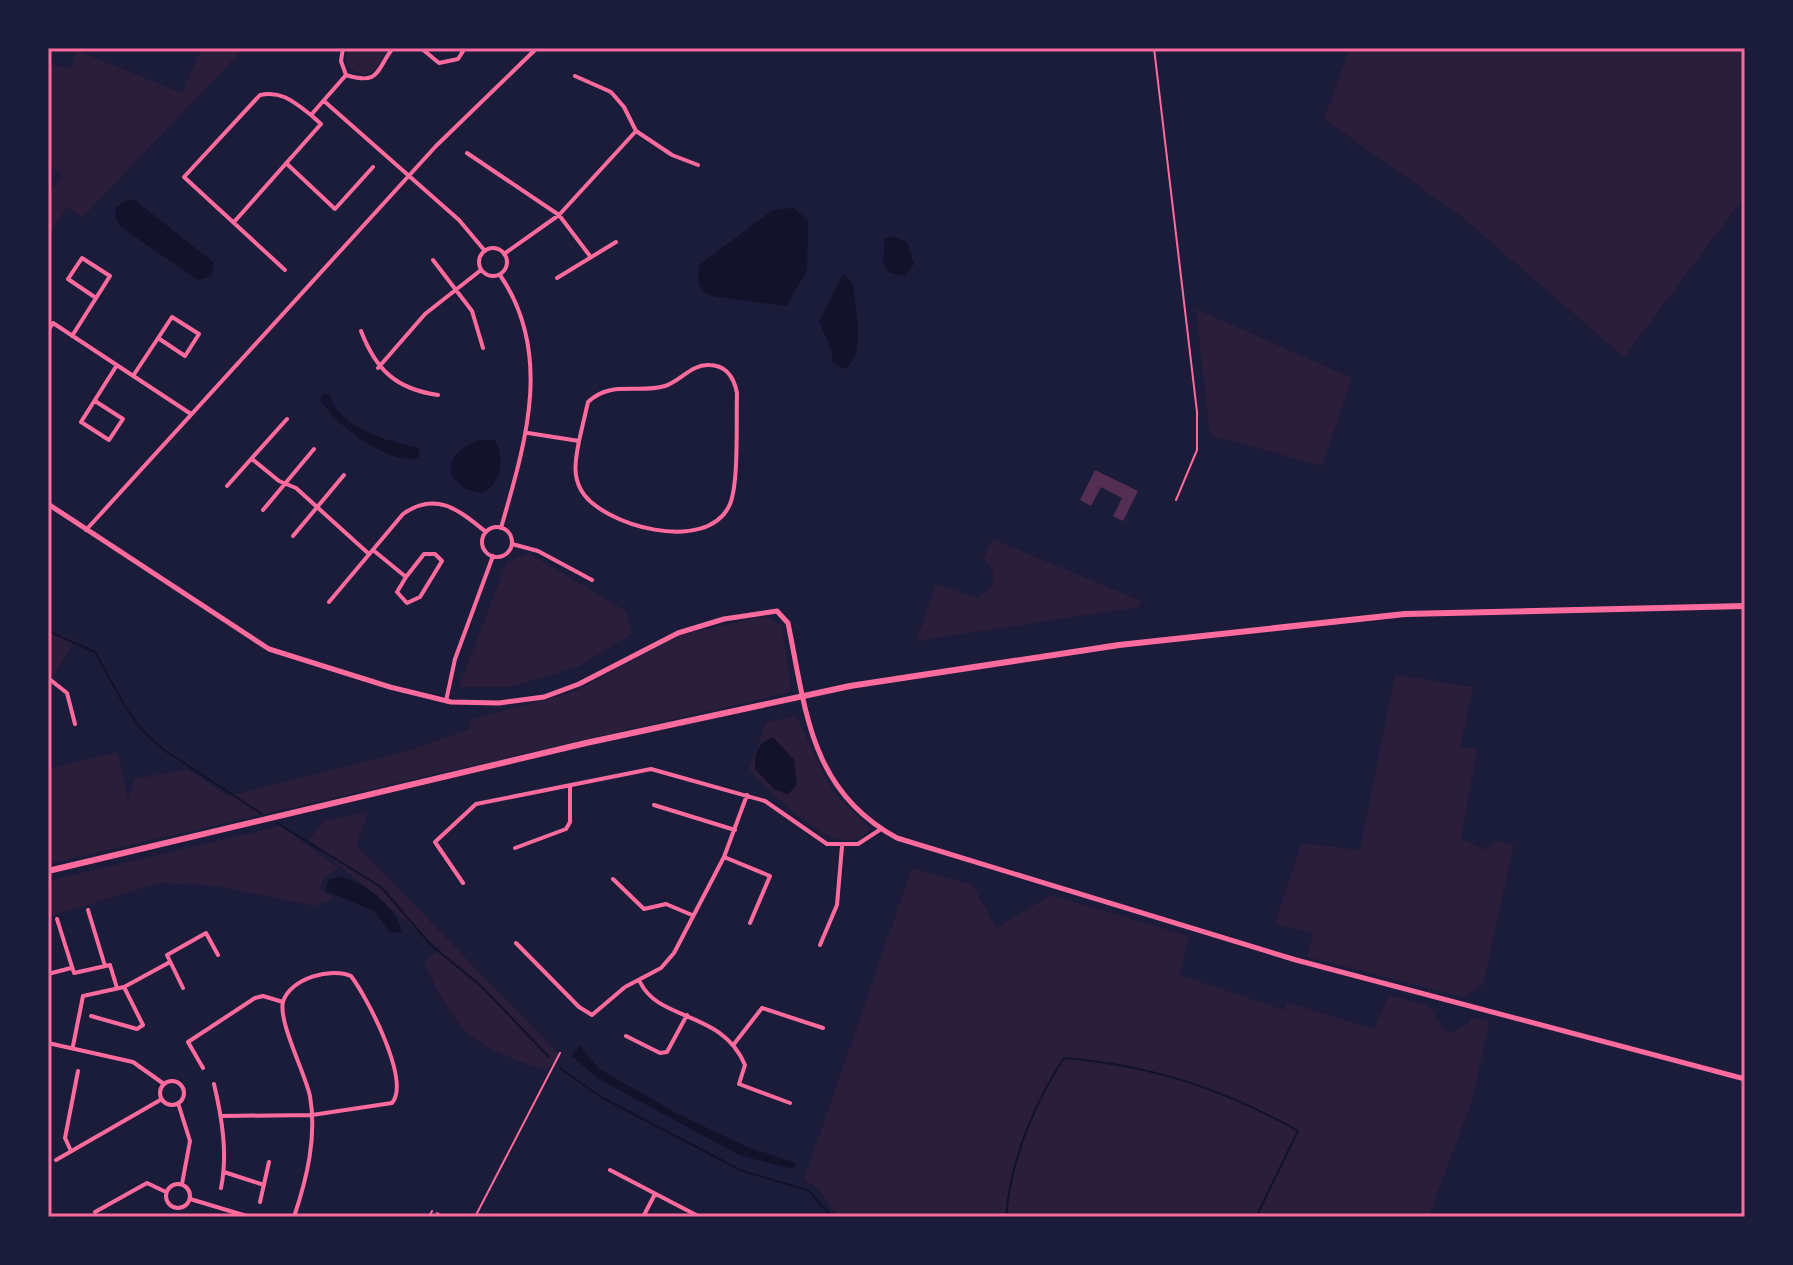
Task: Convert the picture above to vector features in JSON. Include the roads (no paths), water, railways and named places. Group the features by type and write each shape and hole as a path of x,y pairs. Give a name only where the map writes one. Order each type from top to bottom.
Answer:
{"main road":[{"path":"48,871 586,743 850,686 1119,645 1405,614 1745,606"}],"street":[{"path":"343,48 341,61 346,75"},
{"path":"346,75 367,78 377,75 393,48"},
{"path":"421,48 439,63 458,59 465,48"},
{"path":"86,530 408,176 537,48"},
{"path":"311,115 346,75"},
{"path":"575,76 611,92 624,107 636,131 672,155 698,165"},
{"path":"234,222 321,124 276,93 260,95 184,177 285,270"},
{"path":"324,101 459,220 485,251"},
{"path":"504,254 559,215 636,131"},
{"path":"467,153 559,215 590,256"},
{"path":"286,163 335,209 373,167"},
{"path":"557,278 616,242"},
{"path":"494,248 504,254 507,267 500,275 489,276 481,270 479,260 485,251 494,248"},
{"path":"72,336 110,276 82,258 68,279 96,298"},
{"path":"433,260 472,311 483,348"},
{"path":"378,368 406,333 481,270"},
{"path":"500,275 519,313 528,345 532,379 528,433 501,528"},
{"path":"133,376 158,338 172,317 199,334 185,356 158,338"},
{"path":"48,331 53,323 191,414"},
{"path":"361,331 378,368 404,386 438,395"},
{"path":"95,401 123,419 109,440 81,422 117,365"},
{"path":"709,365 725,370 733,379 737,393 732,495 719,520 703,531 681,534 643,525 618,518 591,503 580,490 575,472 579,441 588,402 604,390 668,385 694,368 709,365"},
{"path":"227,486 287,419"},
{"path":"528,433 579,441"},
{"path":"263,510 314,449"},
{"path":"252,459 406,577"},
{"path":"293,536 344,475"},
{"path":"329,602 403,514 415,505 426,503 456,508 486,532"},
{"path":"48,504 269,649 446,701 482,704 544,697 579,684 678,633 762,610 784,615 816,750 836,786 881,829 914,845 1296,960 1745,1079"},
{"path":"486,532 501,528"},
{"path":"493,556 505,554 512,544 511,536 501,528"},
{"path":"486,532 483,544 493,556"},
{"path":"512,544 538,551 592,580"},
{"path":"424,554 435,554 442,561 430,585 411,603 397,595 406,577 424,554"},
{"path":"446,701 455,659 493,556"},
{"path":"48,678 67,693 75,724"},
{"path":"463,883 436,848 437,837 476,804 651,769 747,795 777,807 827,844 858,844 881,829"},
{"path":"515,848 566,829 570,822 570,786"},
{"path":"516,943 579,1007 592,1015 625,987 640,982 661,968 674,953 724,857 747,795"},
{"path":"654,805 735,830"},
{"path":"820,945 837,905 842,846"},
{"path":"724,857 770,876 750,923"},
{"path":"613,879 644,909 666,904 692,915"},
{"path":"88,910 105,966"},
{"path":"57,919 74,973 81,974 110,965 117,988"},
{"path":"183,988 167,955 206,933 218,955"},
{"path":"204,951 213,947"},
{"path":"73,1046 83,996 124,987 170,962"},
{"path":"48,974 71,968"},
{"path":"221,1116 312,1115 392,1103 397,1098 392,1062 384,1036 351,976 330,971 298,984 283,1002 283,1015 303,1069 312,1115 308,1166 294,1217"},
{"path":"640,982 654,999 720,1031 734,1044 745,1065 739,1084 790,1103"},
{"path":"91,1016 137,1029 143,1025 124,987"},
{"path":"203,1068 188,1042 255,998 263,996 283,1002"},
{"path":"734,1044 762,1008 823,1028"},
{"path":"626,1036 660,1053 667,1052 687,1015"},
{"path":"48,1043 73,1046 133,1062 164,1084"},
{"path":"71,1151 65,1138 78,1071"},
{"path":"174,1081 181,1084 184,1094 178,1103 171,1105 162,1099 160,1093 164,1084 174,1081"},
{"path":"214,1084 221,1116 224,1172 221,1188"},
{"path":"56,1160 162,1099"},
{"path":"178,1103 190,1141 182,1184"},
{"path":"260,1202 269,1162"},
{"path":"610,1170 698,1216"},
{"path":"224,1172 264,1185"},
{"path":"95,1212 147,1183 166,1192"},
{"path":"166,1192 174,1184 182,1184 190,1192 186,1206 174,1208"},
{"path":"166,1192 167,1200 174,1208"},
{"path":"643,1217 655,1194"},
{"path":"190,1199 250,1217"},
{"path":"173,1214 174,1208"}],"lane":[{"path":"1154,48 1197,412 1197,450 1176,500"},
{"path":"429,1217 432,1211"}],"waterway":[{"path":"48,631 95,652 126,708 143,731 164,750 262,814"},
{"path":"277,823 381,887 431,945 481,986 549,1057"},
{"path":"1006,1217 1013,1175 1025,1134 1064,1058 1126,1066 1186,1081 1242,1103 1298,1131 1256,1217"},
{"path":"561,1069 601,1097 742,1171 808,1190 832,1217"}]}
